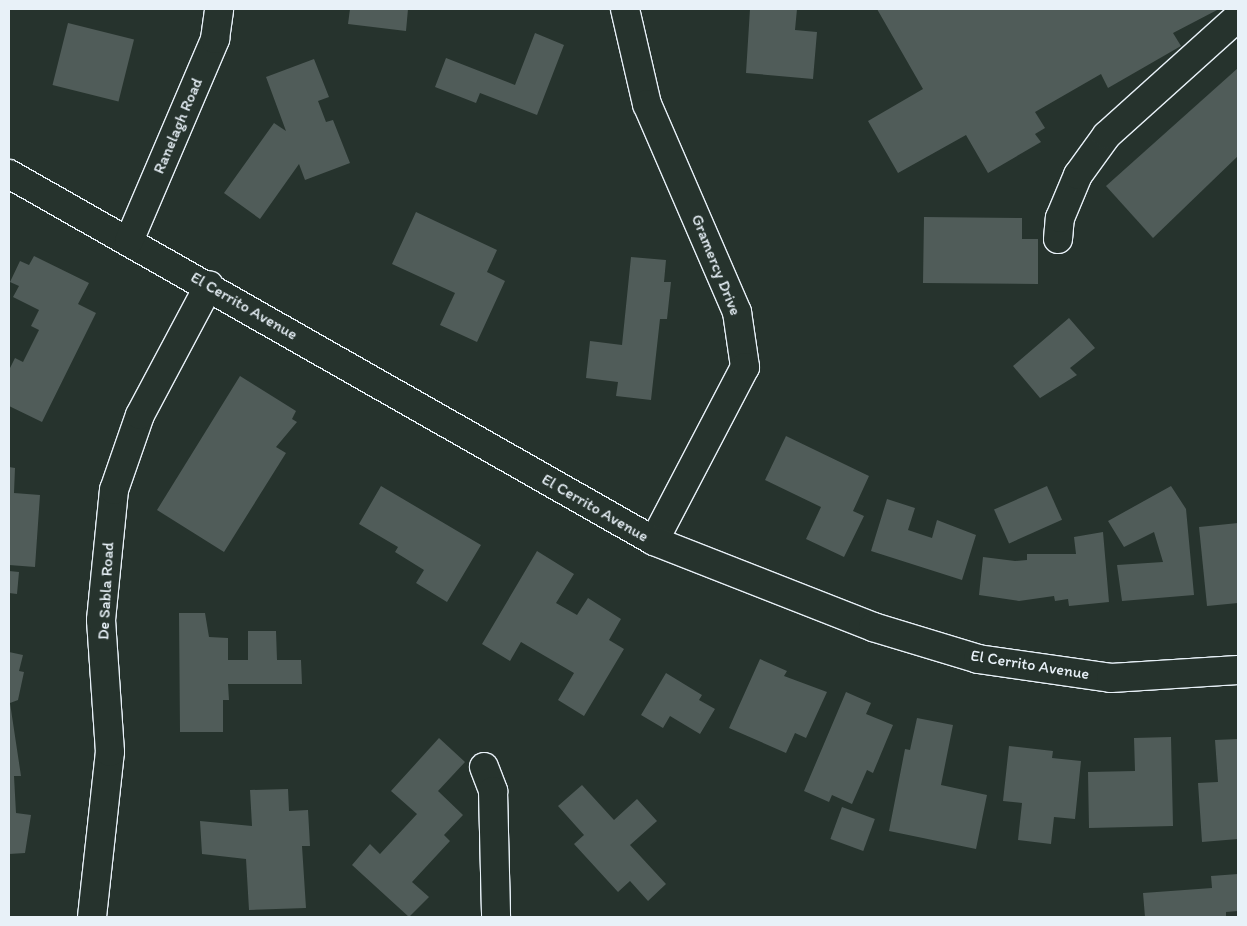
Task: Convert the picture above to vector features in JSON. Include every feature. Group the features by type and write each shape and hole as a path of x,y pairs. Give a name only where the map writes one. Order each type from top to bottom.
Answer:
{"street":[{"name":"Ranelagh Road","path":"129,241 215,39 219,9"},
{"name":"Gramercy Drive","path":"625,9 648,104 737,312 745,367 654,541"},
{"path":"1058,239 1060,218 1078,175 1107,134 1238,17"},
{"name":"El Cerrito Avenue","path":"9,174 209,285 654,541 873,627 978,659 1111,678 1238,670"},
{"name":"De Sabla Road","path":"92,917 110,752 101,620 114,490 140,415 209,285"},
{"path":"484,767 493,791 496,917"}],"building":[{"path":"350,9 408,9 406,31 348,24"},
{"path":"750,9 797,9 795,30 817,32 813,79 746,73"},
{"path":"877,9 1219,9 1173,33 1181,46 1108,88 1101,74 1035,112 1045,128 1035,134 1041,142 988,173 966,135 898,173 868,121 923,89"},
{"path":"68,23 134,39 118,102 53,85"},
{"path":"535,33 564,45 537,115 480,93 476,103 435,87 446,58 515,85"},
{"path":"314,59 329,97 318,101 326,122 333,120 350,163 305,180 299,164 260,219 224,193 274,123 286,131 266,77"},
{"path":"1238,68 1238,156 1153,238 1106,186"},
{"path":"416,212 497,250 487,272 505,281 477,342 440,325 455,293 392,264"},
{"path":"924,217 1022,218 1022,239 1038,239 1038,284 923,283"},
{"path":"34,256 89,283 78,304 96,313 42,422 9,406 9,370 15,358 23,362 39,330 31,326 39,310 13,297 19,286 10,282 20,261 29,265"},
{"path":"631,257 666,260 664,282 671,282 667,319 660,319 651,400 616,396 618,382 586,378 590,341 622,345"},
{"path":"1069,318 1095,348 1070,368 1077,375 1040,398 1013,366"},
{"path":"240,376 296,411 292,419 297,422 276,447 286,453 224,552 157,510"},
{"path":"786,436 869,476 853,511 864,516 844,557 806,539 821,507 765,480"},
{"path":"9,467 15,468 14,493 40,495 35,567 9,565"},
{"path":"381,486 481,545 447,602 416,583 424,570 395,552 398,547 359,524"},
{"path":"1047,486 1062,520 1009,543 994,510"},
{"path":"1171,486 1186,509 1194,595 1122,601 1117,565 1163,562 1154,532 1124,547 1108,521"},
{"path":"887,499 915,508 908,530 932,538 937,520 976,535 962,580 871,551"},
{"path":"1238,523 1238,603 1207,606 1199,527"},
{"path":"1103,532 1109,602 1069,606 1068,599 1055,601 1054,596 1019,601 979,595 983,557 1015,561 1027,560 1027,554 1076,554 1074,537"},
{"path":"537,551 574,574 556,603 577,615 588,598 621,619 609,640 624,649 584,716 558,700 574,673 521,642 510,661 482,644"},
{"path":"9,571 19,572 17,594 9,593"},
{"path":"179,613 205,613 209,637 228,638 228,660 248,660 248,631 276,631 277,660 301,660 302,684 228,684 229,700 223,700 223,732 180,732"},
{"path":"9,652 23,655 19,671 24,672 18,700 10,703 21,776 14,776 16,813 31,815 25,853 9,854"},
{"path":"760,659 787,671 784,676 827,692 806,738 795,733 786,753 729,728"},
{"path":"666,673 702,695 699,700 715,709 700,734 670,716 663,728 641,715"},
{"path":"846,692 871,703 866,714 893,725 873,773 867,770 852,804 832,795 829,802 804,791"},
{"path":"917,718 953,725 941,785 987,795 976,849 889,831 905,749 910,750"},
{"path":"1171,737 1173,826 1089,828 1088,772 1135,771 1134,738"},
{"path":"439,738 465,762 438,791 463,815 444,835 450,841 412,882 429,897 409,917 352,865 370,844 380,854 417,814 391,791"},
{"path":"1238,739 1238,839 1202,842 1198,783 1218,782 1215,740"},
{"path":"1009,746 1053,751 1052,758 1081,761 1075,819 1054,817 1051,844 1018,840 1022,803 1003,801"},
{"path":"582,785 614,820 637,799 657,821 630,845 666,884 648,901 630,881 618,892 574,844 584,835 558,806"},
{"path":"288,789 289,811 308,810 310,846 302,846 306,908 249,910 246,859 202,854 200,821 252,826 250,790"},
{"path":"842,807 875,819 863,851 830,839"},
{"path":"1238,874 1238,911 1226,912 1226,917 1145,917 1143,893 1212,888 1211,876"}]}
